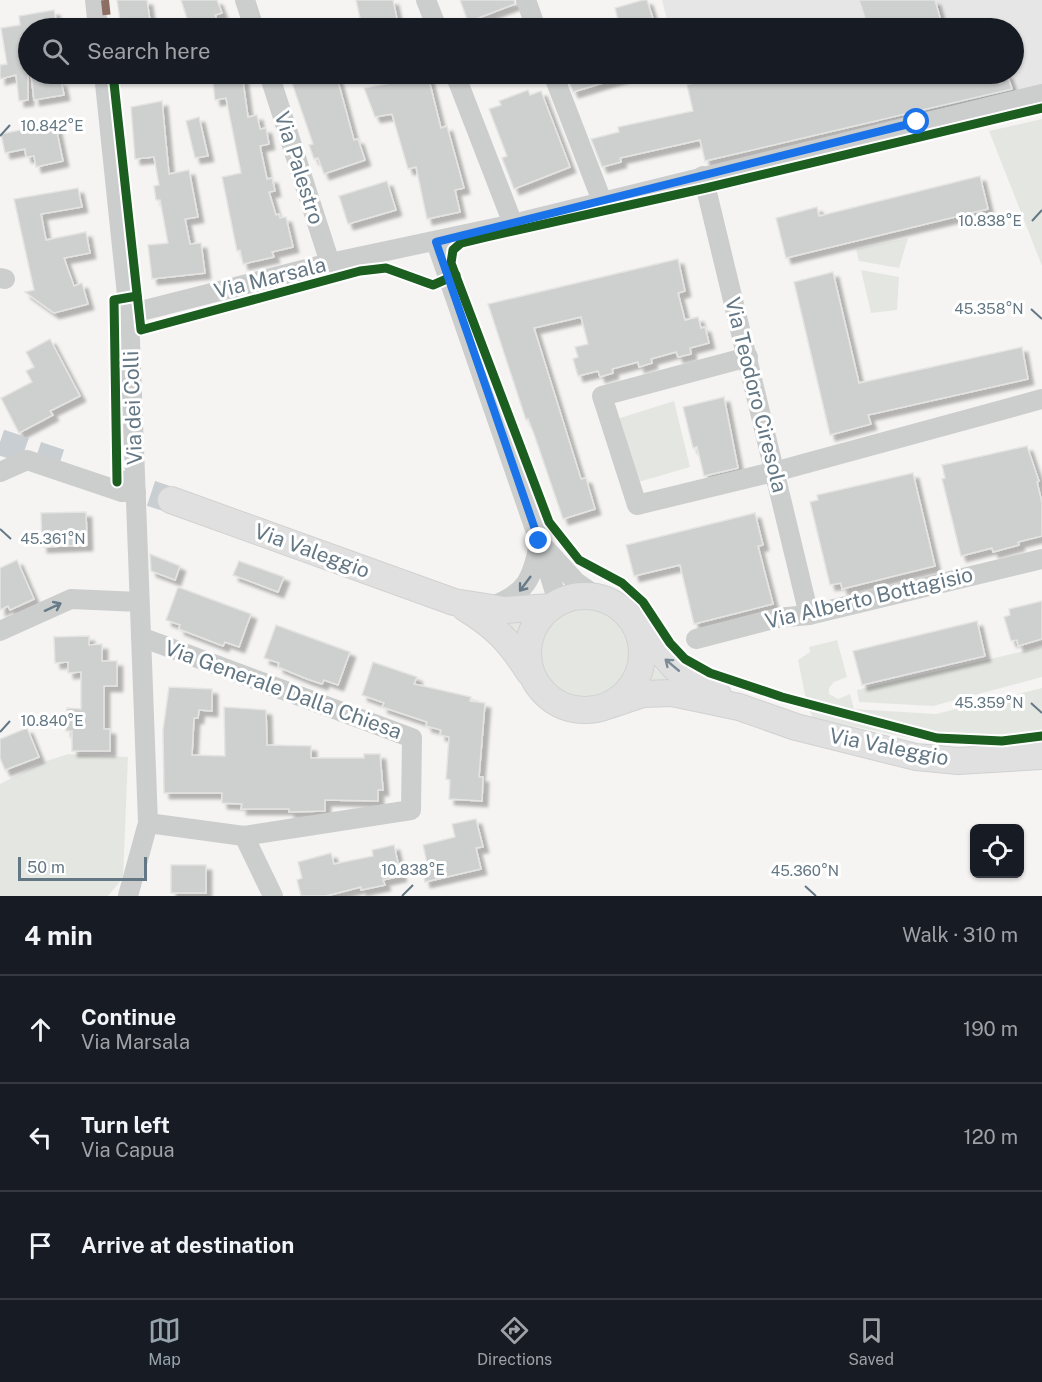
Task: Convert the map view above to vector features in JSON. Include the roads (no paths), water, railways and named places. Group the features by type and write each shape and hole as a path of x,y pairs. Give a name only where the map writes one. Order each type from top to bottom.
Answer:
{"main road":[{"name":"Via Valeggio","path":"171,500 454,602 485,608 523,610 555,604"},
{"path":"571,597 599,598 626,614 636,629 642,646 641,664 635,680 625,695 610,705 592,710 574,710 556,703 542,691 531,676 528,653 532,630 555,604 571,597"},
{"name":"Via Valeggio","path":"454,602 489,623 506,638 531,676"},
{"name":"Via Valeggio","path":"626,614 675,668 739,707"},
{"name":"Via Valeggio","path":"610,705 659,692 739,707 796,727 916,757 958,761 1042,756"}],"street":[{"path":"95,0 97,18"},
{"path":"245,0 251,18"},
{"path":"426,0 433,18"},
{"path":"526,0 532,18"},
{"name":"Via dei Colli","path":"105,84 129,314 148,823 128,896"},
{"name":"Via Palestro","path":"272,84 330,263"},
{"path":"459,84 513,224"},
{"path":"557,84 602,201"},
{"name":"Via Marsala","path":"129,314 330,263 513,224 1042,94"},
{"name":"Via Teodoro Ciresola","path":"704,176 809,615"},
{"path":"436,242 539,541 555,604"},
{"path":"748,357 602,396 637,505 775,471 1042,399"},
{"name":"Via dei Colli","path":"0,472 27,460 122,492 136,492"},
{"path":"539,541 576,582 599,598"},
{"path":"485,608 519,592 527,583 534,571 539,541"},
{"name":"Via Alberto Bottagisio","path":"696,639 777,618 809,615 1042,559"},
{"path":"0,632 71,599 139,602"},
{"name":"Via Generale Dalla Chiesa","path":"141,637 412,738 411,810 244,836 148,823"},
{"path":"244,836 273,896"}],"tunnel":[{"path":"0,442 60,462"},
{"path":"114,481 171,500"}]}
